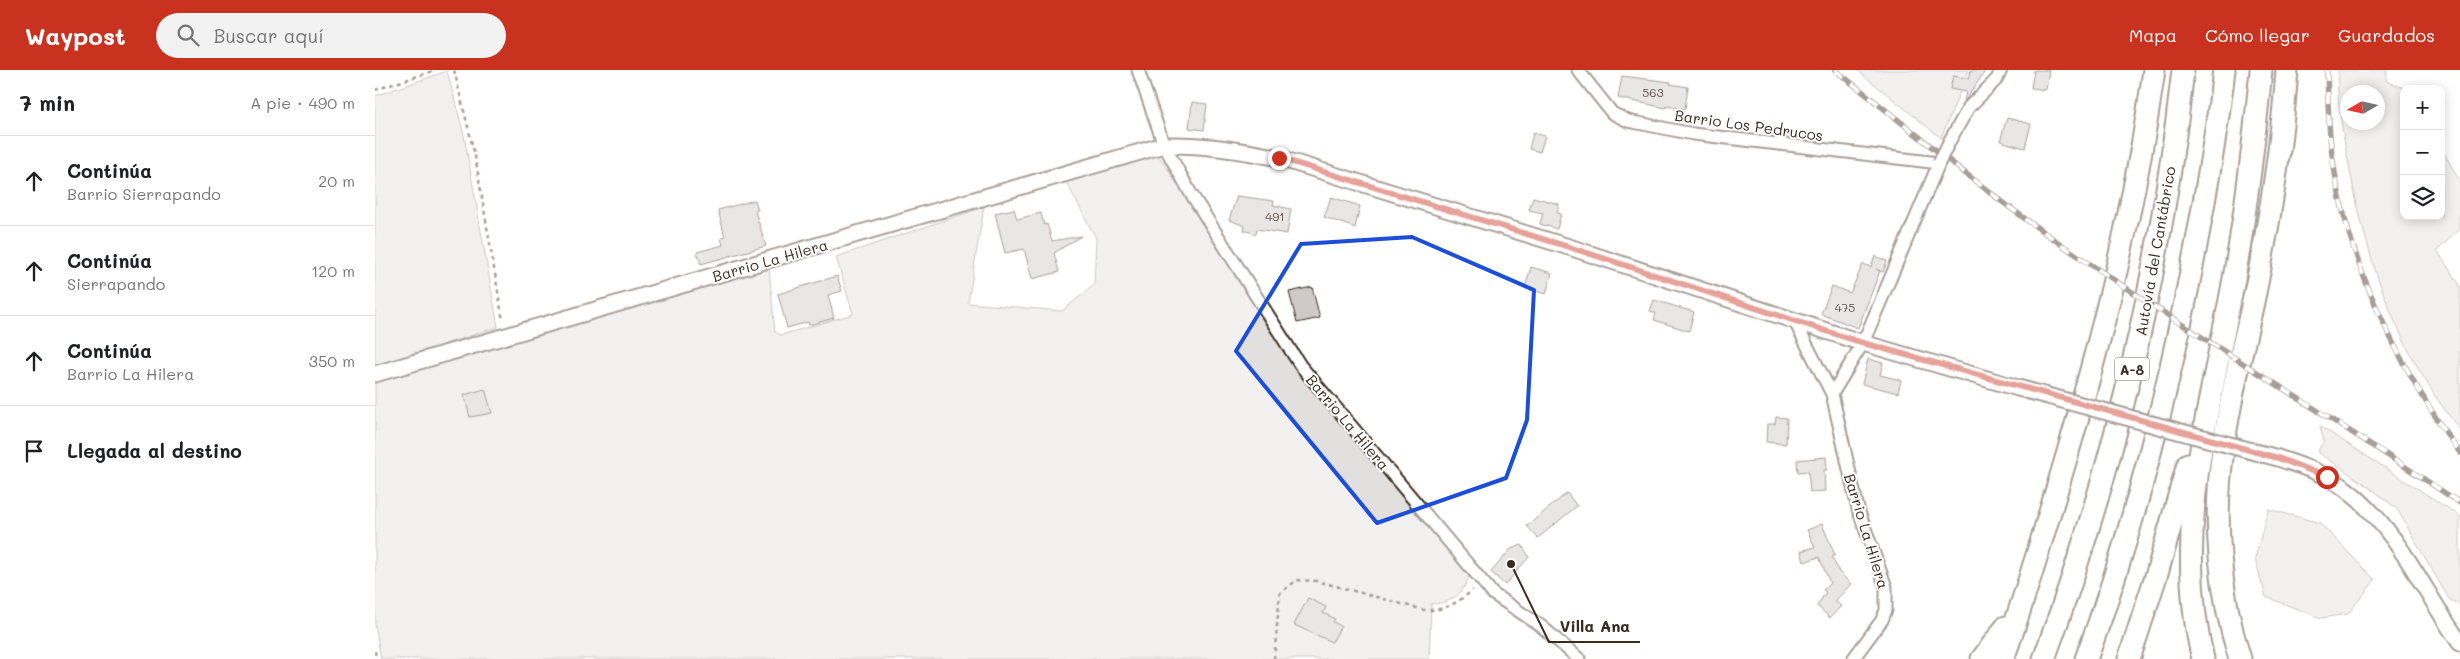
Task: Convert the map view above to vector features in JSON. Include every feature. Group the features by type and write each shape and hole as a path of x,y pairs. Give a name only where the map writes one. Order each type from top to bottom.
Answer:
{"highway":[{"path":"2003,659 2037,558 2074,434 2108,306 2143,148 2153,70"},
{"name":"Autovía del Cantábrico","path":"2044,659 2092,517 2135,360 2164,211 2183,70"},
{"name":"A-8","path":"2086,659 2119,560 2172,364 2207,190 2224,70"},
{"path":"2203,659 2195,605 2192,542 2198,466 2217,358 2233,285 2245,206 2261,70"},
{"path":"2240,659 2224,588 2219,498 2223,450 2273,202 2287,70"},
{"path":"2129,659 2158,570 2217,358"},
{"path":"1982,659 2006,627 2037,558"}],"street":[{"name":"Barrio La Hilera","path":"1138,70 1163,145 1190,192 1300,365 1493,594 1541,626 1579,659"},
{"name":"Barrio Los Pedrucos","path":"1578,70 1612,113 1628,121 1693,134 1939,164"},
{"path":"1832,394 1863,343 1949,142 1969,107 1997,79 2001,70"},
{"name":"Barrio La Hilera","path":"375,374 1163,145 1196,144 1231,148 1279,158 1560,244 1863,343 2018,388 2278,458 2327,477 2347,490 2368,509 2398,544 2460,644"},
{"name":"Barrio La Hilera","path":"1794,320 1832,394 1857,508 1884,578 1887,599 1882,620 1853,659"}],"path":[{"path":"375,90 436,70"},
{"path":"454,70 475,156 505,336"},
{"path":"1274,659 1280,593 1297,580 1317,581 1403,605 1439,610 1451,606 1483,582"},
{"path":"375,651 376,659"}],"highlighted area":[{"path":"1412,237 1534,290 1527,420 1506,478 1377,523 1236,351 1301,244"}],"shaded area":[{"path":"1857,70 1969,70 1941,138"},
{"path":"2338,70 2387,70 2386,81 2400,86 2400,220 2445,220 2445,155 2460,181 2459,229 2437,251 2460,285 2460,430 2419,370 2389,307 2366,241 2350,171 2343,130 2385,130 2385,85 2340,85 2340,112"},
{"path":"447,71 464,135 498,327 375,366 375,96"},
{"path":"1157,153 1294,361 1342,425 1470,571 1465,586 1457,596 1446,602 1431,604 1429,659 381,659 375,625 375,382 769,268 775,332 781,335 853,314 836,257 984,207 968,303 1062,311 1094,285 1096,238 1065,180"},
{"path":"2320,426 2460,516 2460,605 2449,599 2397,509 2368,486 2317,452 2324,441"},
{"path":"2268,509 2320,523 2375,580 2348,614 2321,618 2266,597 2255,559"}],"building":[{"path":"1971,70 1986,70 1964,102 1966,92 1950,89 1953,76 1969,79"},
{"path":"2034,70 2049,70 2046,90 2031,88"},
{"path":"1622,76 1671,82 1670,84 1688,87 1685,109 1667,106 1666,108 1618,98"},
{"path":"1192,102 1207,104 1204,130 1189,128"},
{"path":"2007,118 2031,124 2025,148 2000,141"},
{"path":"1533,133 1545,136 1540,152 1529,149"},
{"path":"1237,196 1274,201 1273,205 1291,209 1287,234 1257,229 1256,234 1244,230 1245,226 1229,220"},
{"path":"1331,197 1360,206 1355,228 1324,217"},
{"path":"1533,197 1559,204 1557,213 1561,214 1557,229 1540,224 1543,213 1529,210"},
{"path":"755,200 758,210 755,211 766,246 701,264 697,252 723,245 721,238 725,237 718,210"},
{"path":"1014,209 1017,219 1041,213 1044,225 1047,224 1052,241 1081,236 1054,253 1059,272 1032,279 1024,249 1005,253 995,213"},
{"path":"1875,256 1887,261 1883,272 1876,269 1880,271 1858,328 1821,314 1832,286 1850,293 1863,264 1871,267"},
{"path":"1531,267 1552,273 1546,294 1525,288"},
{"path":"837,276 842,291 828,295 834,318 809,325 808,322 787,328 778,294"},
{"path":"1312,287 1320,318 1297,323 1289,292"},
{"path":"1654,300 1694,312 1689,331 1654,320 1656,313 1650,311"},
{"path":"1868,359 1883,363 1880,375 1901,380 1898,393 1862,384"},
{"path":"485,389 492,413 470,417 464,395"},
{"path":"1776,417 1787,418 1786,444 1766,442 1767,424 1775,424"},
{"path":"1826,457 1827,470 1824,470 1825,491 1810,492 1808,471 1798,472 1797,460"},
{"path":"1567,493 1577,506 1538,538 1527,526"},
{"path":"1822,524 1835,555 1832,557 1839,572 1851,584 1835,601 1841,606 1830,618 1817,606 1826,592 1823,590 1830,583 1819,557 1804,562 1801,551 1815,547 1807,530"},
{"path":"1522,545 1529,557 1505,585 1491,572 1511,549"},
{"path":"1308,598 1326,607 1323,613 1335,619 1333,622 1341,626 1332,642 1294,625"}],"railway":[{"path":"1835,70 1978,183 2065,247 2460,503"},
{"path":"2327,70 2332,154 2349,234 2362,273 2378,311 2416,385 2460,453"}],"place":[{"name":"Villa Ana","path":"1511,564"}],"route":[{"path":"1279,158 1569,247 1863,343 2018,388 2278,458 2303,466 2327,477"}]}
